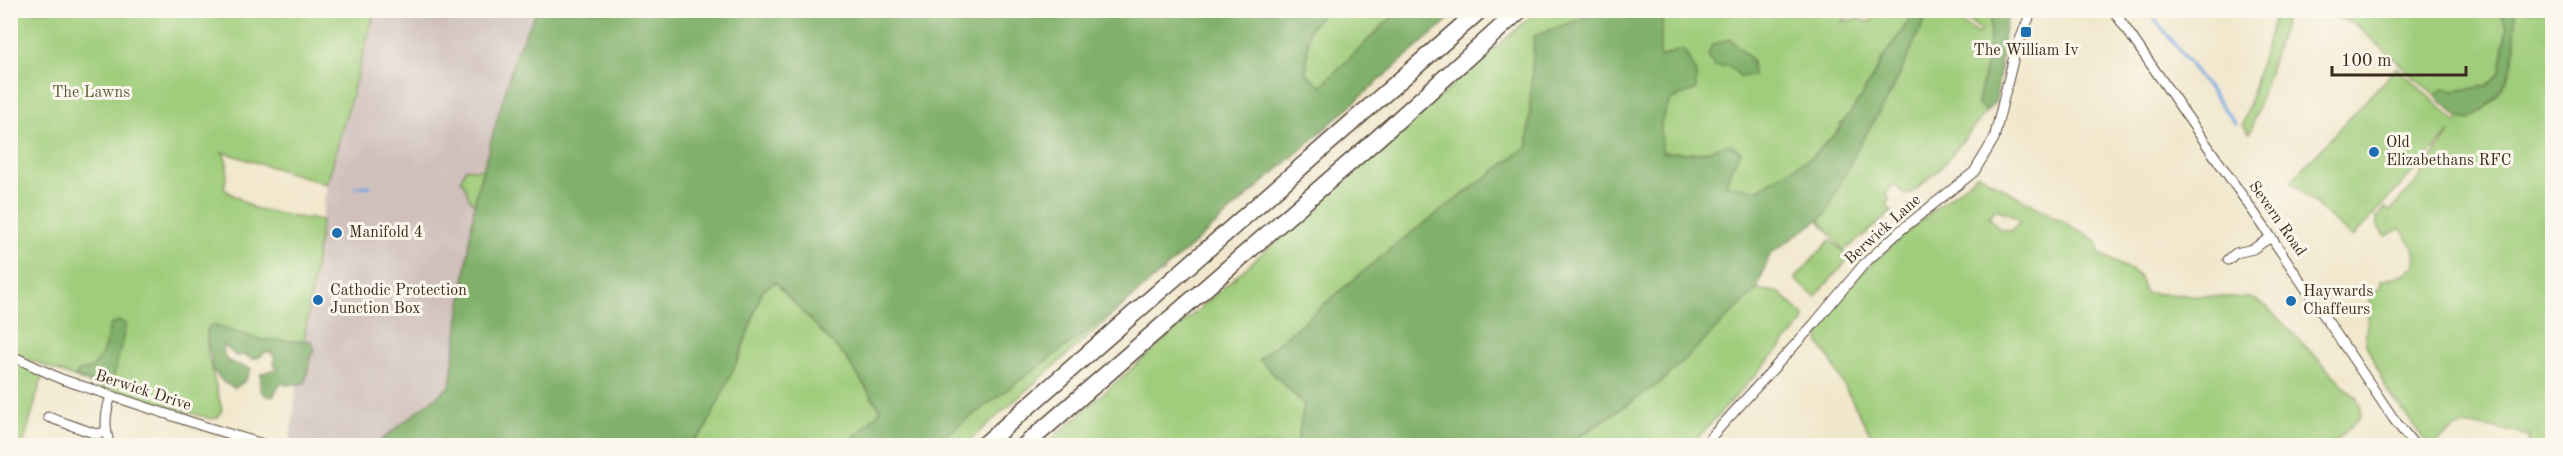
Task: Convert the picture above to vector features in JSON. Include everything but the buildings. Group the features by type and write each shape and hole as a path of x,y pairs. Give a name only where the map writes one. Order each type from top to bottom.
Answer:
{"highway":[{"path":"983,446 1480,10"},
{"path":"1024,446 1378,138 1520,10"}],"street":[{"name":"Berwick Lane","path":"1703,446 1814,324 1864,264 1901,230 1974,172 1994,139 2015,52 2032,10"},
{"name":"Severn Road","path":"2113,10 2271,237 2380,399 2415,446"},
{"path":"2228,260 2236,253 2253,249 2271,237"},
{"name":"Berwick Drive","path":"10,355 61,379 270,446"},
{"path":"110,446 106,432 106,412 111,396"},
{"path":"48,417 96,434 106,432"}],"shaded area":[{"path":"375,11 537,11 517,50 476,194 450,386 375,445 326,446 290,441 327,184"}],"green space":[{"name":"The Lawns","path":"11,11 375,11 327,184 222,152 227,165 224,189 253,208 322,220 304,342 261,340 212,325 207,332 207,351 222,410 218,417 211,419 116,390 115,394 11,352"},
{"path":"537,11 1325,11 1309,29 1306,73 1321,86 1398,11 1458,11 1133,297 932,445 847,445 881,410 846,358 775,282 762,291 740,355 705,430 689,445 375,445 450,386 476,194 517,50"},
{"path":"1325,11 1398,11 1321,86 1306,73 1309,29"},
{"path":"1537,11 1602,11 1534,36 1528,146 1395,245 1259,359 1304,405 1297,445 1044,446"},
{"path":"1602,11 1649,11 1662,20 1660,57 1683,49 1696,71 1696,89 1670,100 1661,123 1662,152 1700,153 1729,144 1741,151 1731,169 1726,185 1757,190 1813,156 1841,128 1840,125 1860,99 1912,12 1928,13 1892,91 1858,147 1825,215 1770,254 1757,289 1661,382 1566,445 1297,445 1304,404 1259,359 1395,245 1528,146 1534,36"},
{"path":"1649,11 1852,11 1842,22 1856,19 1870,22 1877,11 1946,11 1978,34 1981,30 1956,11 1992,11 1988,55 1978,104 1987,111 1938,171 1910,194 1905,195 1894,184 1885,194 1890,198 1886,204 1892,212 1844,251 1819,220 1825,215 1858,147 1892,91 1927,13 1912,12 1860,99 1840,125 1841,128 1813,156 1757,190 1726,185 1731,169 1741,151 1730,144 1700,153 1662,152 1661,123 1670,99 1696,89 1660,58 1662,20","holes":["1730,40 1752,60 1740,75 1728,66"]},
{"path":"1992,11 2009,11 2004,32 1996,101 1987,111 1978,104 1988,55"},
{"path":"2276,11 2288,11 2250,133 2243,125"},
{"path":"2322,11 2498,11 2507,26 2500,73 2486,86 2454,91 2444,88 2435,96 2356,25"},
{"path":"2498,11 2515,11 2515,46 2510,73 2504,85 2485,108 2470,120 2459,118 2435,96 2444,88 2455,91 2486,86 2500,73 2507,26"},
{"path":"2515,11 2552,11 2552,445 2527,445 2530,436 2470,426 2454,429 2432,445 2426,442 2385,387 2365,342 2371,291 2380,289 2381,281 2404,274 2416,265 2415,250 2400,228 2386,236 2377,226 2377,217 2385,208 2390,211 2413,186 2451,131 2352,238 2291,181 2397,67 2457,123 2459,118 2470,119 2496,96 2510,73 2515,46"},
{"path":"1730,39 1752,60 1753,76 1740,76 1728,66 1714,67 1708,55 1712,45"},
{"path":"465,169 473,170 483,169 474,204 461,180"},
{"path":"1978,174 2097,241 2099,253 2139,275 2145,293 2252,298 2266,306 2357,399 2361,410 2360,417 2331,445 1876,445 1827,354 1819,344 1823,324 1837,302 1858,277 1911,229","holes":["1996,209 2020,221 2011,231 1999,229 1989,217"]},
{"path":"1830,240 1850,257 1815,297 1795,279"},
{"path":"775,282 846,357 881,411 847,445 689,446 705,430 740,355 762,291"},
{"path":"1757,289 1780,293 1804,316 1803,323 1691,445 1566,446 1661,382"},
{"path":"1133,297 964,445 932,445"},
{"path":"118,321 126,324 111,389 75,376 79,371 92,368 96,363 104,348 110,325"},
{"path":"209,326 261,340 311,341 315,350 310,359 305,383 286,385 282,382 273,396 267,396 260,390 261,374 278,369 274,366 275,358 271,352 265,352 260,357 252,359 245,355 236,356 224,345 225,357 228,360 251,369 245,381 235,388 224,383 212,369 207,332"},
{"path":"10,358 43,374 23,445 11,445"}],"waterway":[{"path":"2148,10 2236,124"},
{"path":"355,187 370,186"}],"place":[{"name":"The William Iv","path":"2026,32"},
{"name":"Old Elizabethans RFC","path":"2374,152"},
{"name":"Manifold 4","path":"337,233"},
{"name":"Cathodic Protection Junction Box","path":"318,300"},
{"name":"Haywards Chaffeurs","path":"2291,301"}]}
